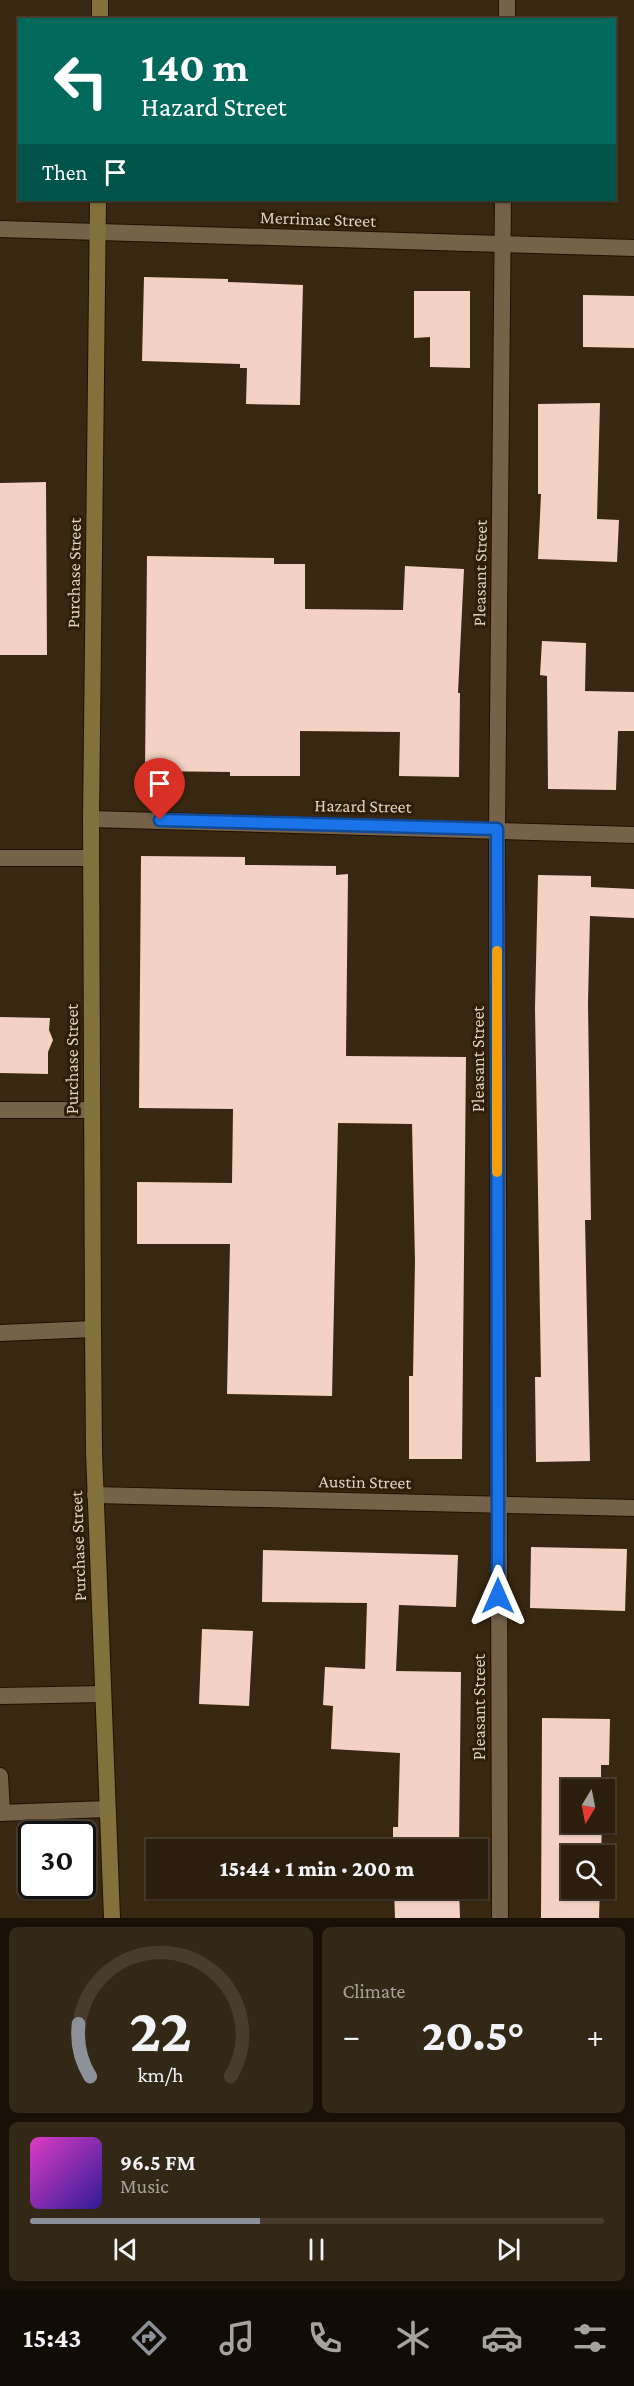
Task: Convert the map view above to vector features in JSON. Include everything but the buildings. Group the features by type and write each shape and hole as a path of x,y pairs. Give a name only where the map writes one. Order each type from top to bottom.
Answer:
{"main road":[{"path":"100,0 100,18"},
{"name":"Purchase Street","path":"98,201 91,819 93,1329 96,1495 112,1918"}],"street":[{"path":"507,0 507,18"},
{"name":"Pleasant Street","path":"500,1918 497,1504 497,829 503,201"},
{"name":"Merrimac Street","path":"0,229 634,248"},
{"name":"Hazard Street","path":"91,819 497,829 634,835"},
{"path":"0,858 91,858"},
{"path":"0,1110 92,1110"},
{"path":"0,1333 93,1329"},
{"name":"Austin Street","path":"96,1495 634,1508"},
{"path":"0,1696 103,1694"},
{"path":"0,1776 1,1813 107,1809"}],"slow traffic":[{"path":"497,951 497,1172"}],"route":[{"path":"160,820 497,829 498,1596"}]}
